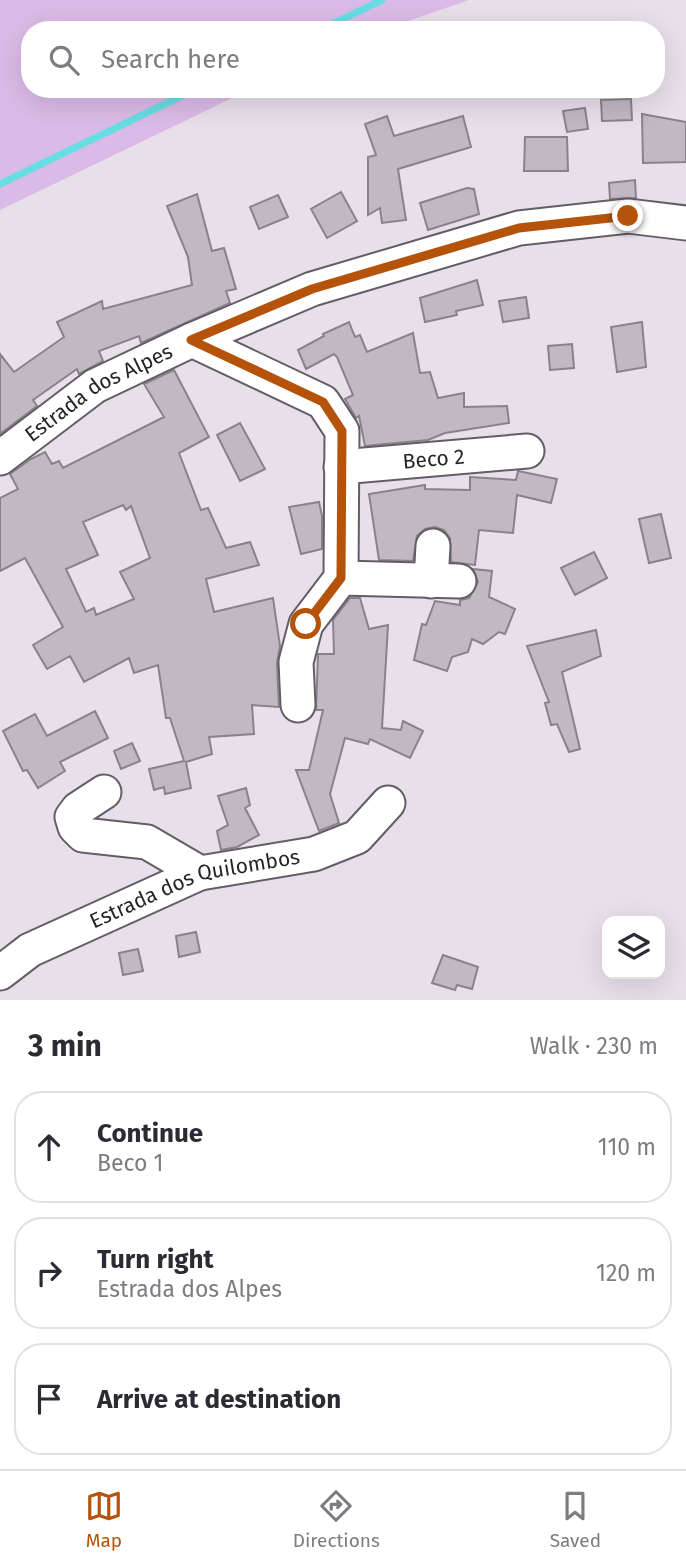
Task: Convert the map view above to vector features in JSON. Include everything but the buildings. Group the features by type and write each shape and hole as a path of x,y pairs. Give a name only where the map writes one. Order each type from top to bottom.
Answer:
{"street":[{"name":"Estrada dos Alpes","path":"0,458 95,386 191,340 312,289 519,228 628,216 686,223"},
{"path":"191,340 323,402 342,431 341,578 306,624 296,662 298,705"},
{"name":"Beco 2","path":"341,467 527,451"},
{"path":"341,578 445,581 433,546"},
{"path":"104,792 78,809 72,817 75,827 83,835 147,842 200,873"},
{"name":"Estrada dos Quilombos","path":"0,973 30,950 200,873 314,854 357,837 388,803"}],"shaded area":[{"path":"0,0 469,0 408,21 21,21 21,98 232,98 0,210"}],"waterway":[{"path":"339,21 382,0"},
{"path":"0,184 177,98"}],"route":[{"path":"306,624 341,578 342,431 323,402 191,340 312,289 519,228 628,216"}]}
